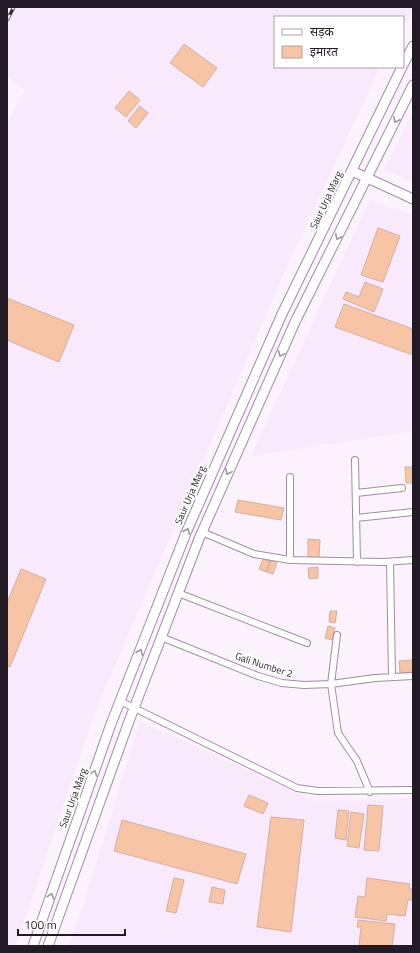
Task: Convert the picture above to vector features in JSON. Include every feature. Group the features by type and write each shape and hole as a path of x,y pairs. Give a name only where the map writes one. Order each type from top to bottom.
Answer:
{"street":[{"name":"Saur Urja Marg","path":"404,64 413,46"},
{"name":"Saur Urja Marg","path":"33,946 120,701 186,533 282,314 402,68"},
{"path":"48,946 134,708 202,532 295,322 413,85"},
{"path":"352,171 413,199"},
{"path":"225,443 239,448"},
{"path":"355,460 357,562"},
{"path":"290,477 290,560"},
{"path":"356,493 402,488"},
{"path":"356,518 413,512"},
{"path":"202,532 254,554 290,560 357,562 413,560"},
{"path":"390,562 392,677"},
{"path":"178,593 307,643"},
{"path":"337,635 331,684 338,733 357,761 370,792"},
{"name":"Gali Number 2","path":"161,637 258,676 282,683 304,685 331,684 413,676"},
{"path":"120,701 297,788 318,791 370,792 413,790"}],"shaded area":[{"path":"7,7 413,7 413,11 404,25 404,16 274,16 274,68 380,68 283,275 95,712 16,946 7,946 7,123 25,90 7,77"},
{"path":"413,113 413,182 384,170"},
{"path":"370,199 413,216 413,431 251,456"},
{"path":"140,721 316,802 413,798 413,946 68,946 83,906"}],"building":[{"path":"184,44 217,68 203,87 170,63"},
{"path":"129,91 140,100 126,117 115,108"},
{"path":"140,106 148,113 136,128 128,121"},
{"path":"378,228 400,236 383,282 361,275"},
{"path":"365,282 383,289 374,312 343,299 346,292 359,297"},
{"path":"7,298 74,325 59,362 7,340"},
{"path":"344,304 413,329 413,355 335,327"},
{"path":"405,467 413,467 413,483 406,483"},
{"path":"238,500 284,508 281,520 235,512"},
{"path":"308,539 320,540 319,559 308,558"},
{"path":"263,559 270,561 266,572 259,569"},
{"path":"271,560 277,563 273,574 267,572"},
{"path":"318,567 318,578 309,579 308,568"},
{"path":"21,569 46,579 10,667 7,666 7,603"},
{"path":"330,611 337,611 335,623 329,622"},
{"path":"328,626 335,628 332,640 325,638"},
{"path":"412,660 413,672 400,673 399,661"},
{"path":"249,795 268,803 263,814 244,806"},
{"path":"368,805 383,806 379,851 364,850"},
{"path":"338,810 349,811 346,840 335,838"},
{"path":"351,812 364,814 359,848 347,846"},
{"path":"271,817 304,820 291,932 257,927"},
{"path":"122,820 246,854 237,884 114,851"},
{"path":"174,878 184,880 176,913 166,911"},
{"path":"367,878 410,884 409,889 413,889 413,900 408,900 405,916 387,914 386,921 355,917 358,896 365,897"},
{"path":"212,887 225,890 223,904 209,902"},
{"path":"358,920 395,924 392,946 359,946 361,927 357,927"}],"railway":[{"path":"7,20 14,7"}]}
